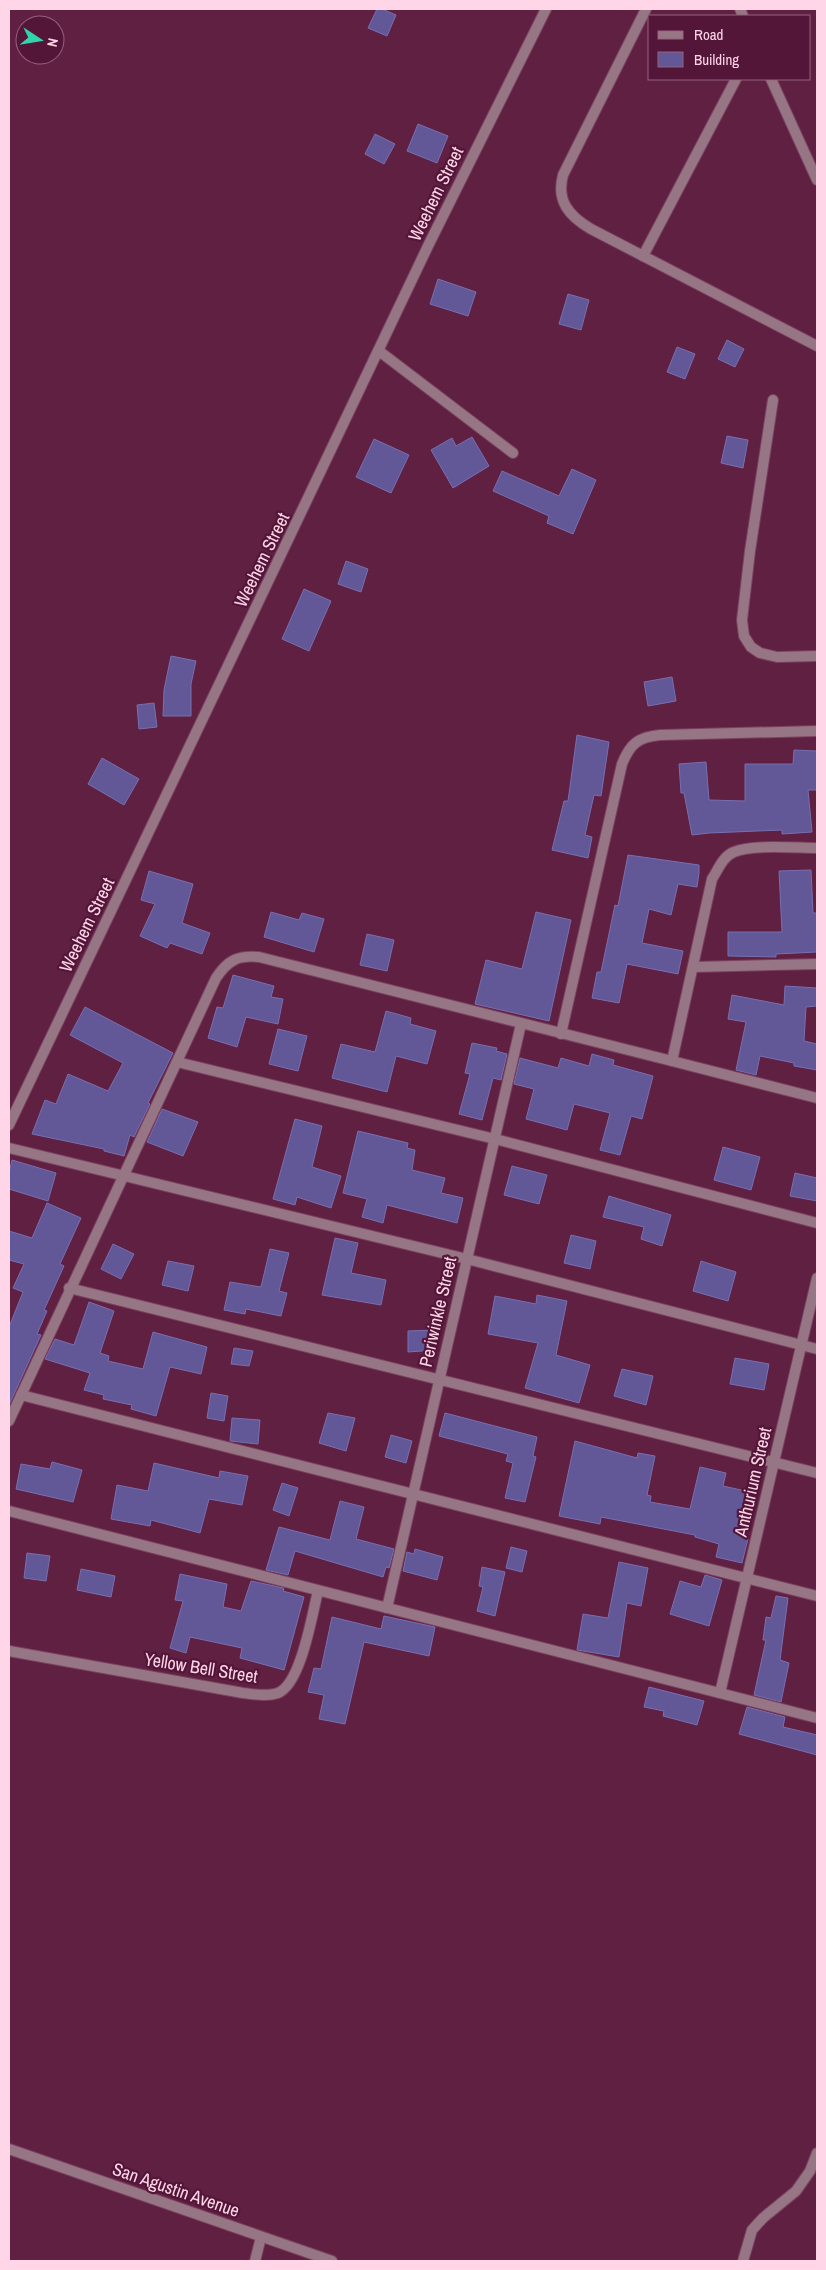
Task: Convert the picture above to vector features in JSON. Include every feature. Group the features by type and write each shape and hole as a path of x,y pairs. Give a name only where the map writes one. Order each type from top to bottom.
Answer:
{"street":[{"name":"Weehem Street","path":"9,1125 428,246 546,9"},
{"path":"646,9 568,163 560,186 563,203 577,221 817,346"},
{"path":"643,256 735,80"},
{"path":"772,80 817,180"},
{"path":"379,351 513,453"},
{"path":"773,400 750,550 742,620 744,636 751,647 760,654 777,657 817,656"},
{"path":"561,1034 622,764 627,751 634,742 645,736 660,735 817,731"},
{"path":"672,1061 712,879 721,863 734,852 750,849 817,848"},
{"path":"9,1421 69,1288 216,978 234,958 246,956 817,1098"},
{"path":"694,966 817,964"},
{"name":"Periwinkle Street","path":"387,1608 521,1024"},
{"path":"177,1062 495,1139 817,1223"},
{"path":"9,1148 467,1259 817,1349"},
{"name":"Anthurium Street","path":"720,1693 817,1278"},
{"path":"69,1288 817,1472"},
{"path":"21,1394 817,1596"},
{"path":"9,1511 817,1718"},
{"name":"Yellow Bell Street","path":"9,1651 243,1693 261,1695 278,1693 291,1683 298,1666 318,1591"},
{"name":"San Agustin Avenue","path":"9,2148 332,2261"},
{"path":"743,2261 752,2230 762,2218 796,2191 810,2171 817,2153"},
{"path":"255,2261 261,2236"}],"building":[{"path":"377,9 382,9 396,15 387,36 368,28"},
{"path":"418,124 448,136 437,163 407,151"},
{"path":"375,134 395,144 384,164 365,154"},
{"path":"438,279 476,292 468,316 430,304"},
{"path":"568,294 589,300 581,330 559,324"},
{"path":"727,340 744,349 735,367 718,359"},
{"path":"677,347 695,354 685,379 667,372"},
{"path":"727,436 748,440 743,468 721,463"},
{"path":"472,437 489,466 453,488 431,450 452,438 456,446"},
{"path":"374,439 409,455 391,493 356,477"},
{"path":"572,469 596,480 573,534 547,523 549,516 493,491 502,471 559,496"},
{"path":"346,561 368,569 361,592 338,584"},
{"path":"304,589 331,601 309,651 282,639"},
{"path":"171,656 196,661 191,684 191,716 163,716 164,690"},
{"path":"672,677 676,701 648,706 644,682"},
{"path":"154,703 157,727 139,729 137,705"},
{"path":"577,735 609,742 601,796 594,795 585,835 592,837 588,858 552,850 564,801 568,801"},
{"path":"794,750 817,751 817,790 808,790 812,832 782,834 782,830 692,835 684,793 681,793 679,764 706,762 709,800 745,801 745,764 793,764"},
{"path":"102,758 139,779 124,805 88,784"},
{"path":"628,855 699,865 699,873 697,887 678,884 671,915 649,909 642,943 683,951 678,974 627,964 619,1003 592,998 597,972 601,972 615,905 618,906"},
{"path":"811,870 813,913 817,913 817,952 776,954 776,957 728,956 728,932 782,932 779,871"},
{"path":"149,871 193,884 182,923 210,933 202,954 170,943 167,948 140,936 155,904 141,900"},
{"path":"271,912 299,920 302,913 324,919 314,952 264,937"},
{"path":"536,912 571,920 549,1021 475,1004 486,960 522,969"},
{"path":"367,934 394,940 387,971 360,965"},
{"path":"233,975 274,986 271,997 283,999 278,1024 246,1017 237,1047 208,1038 217,1007 223,1008"},
{"path":"785,986 817,988 817,1006 806,1007 804,1041 817,1044 817,1070 794,1066 794,1063 760,1056 756,1075 736,1070 746,1022 728,1019 732,995 784,1005"},
{"path":"85,1007 173,1053 148,1103 150,1104 134,1137 130,1135 124,1156 104,1151 104,1149 32,1134 45,1100 56,1104 68,1074 108,1091 123,1063 70,1035"},
{"path":"386,1011 411,1018 410,1024 436,1031 427,1064 396,1056 387,1092 332,1078 341,1044 375,1052"},
{"path":"278,1029 307,1036 298,1071 269,1064"},
{"path":"472,1043 497,1048 496,1051 507,1054 501,1080 493,1078 482,1120 459,1114 470,1074 465,1073"},
{"path":"592,1054 614,1060 613,1065 653,1076 642,1119 631,1116 620,1155 600,1150 610,1113 574,1104 567,1130 526,1119 534,1089 514,1084 520,1058 558,1068 561,1058 589,1066"},
{"path":"162,1109 198,1122 183,1156 147,1142"},
{"path":"295,1119 322,1126 312,1167 341,1176 331,1208 297,1197 295,1205 273,1199"},
{"path":"358,1131 408,1143 407,1148 415,1150 412,1170 445,1178 441,1193 463,1198 457,1223 387,1205 383,1223 362,1217 367,1199 343,1193"},
{"path":"723,1147 760,1157 751,1190 714,1180"},
{"path":"12,1160 56,1173 48,1201 9,1189 9,1173"},
{"path":"512,1166 547,1175 539,1204 504,1195"},
{"path":"795,1173 817,1178 817,1201 790,1196"},
{"path":"609,1196 671,1215 662,1246 641,1239 644,1227 603,1217"},
{"path":"47,1203 81,1218 60,1264 64,1266 44,1310 47,1311 37,1334 41,1335 9,1405 9,1327 23,1292 13,1288 24,1264 9,1260 9,1231 32,1238"},
{"path":"571,1235 596,1241 590,1269 564,1263"},
{"path":"335,1238 358,1243 351,1273 386,1280 381,1305 322,1295"},
{"path":"113,1244 134,1254 121,1279 101,1269"},
{"path":"270,1249 289,1253 279,1291 287,1293 281,1316 246,1309 245,1314 224,1310 230,1282 261,1287"},
{"path":"168,1261 194,1266 188,1291 162,1285"},
{"path":"701,1261 736,1272 728,1301 693,1291"},
{"path":"537,1295 567,1301 556,1355 590,1365 579,1403 525,1388 538,1343 488,1334 495,1296 536,1304"},
{"path":"89,1302 114,1311 100,1353 109,1356 108,1361 143,1369 153,1332 207,1347 201,1374 170,1367 156,1416 131,1409 132,1405 103,1399 104,1395 84,1390 90,1373 45,1359 55,1339 74,1345"},
{"path":"434,1330 436,1350 408,1352 408,1331"},
{"path":"234,1348 253,1351 249,1366 231,1364"},
{"path":"735,1358 769,1364 764,1390 730,1384"},
{"path":"622,1369 653,1376 646,1405 614,1396"},
{"path":"211,1393 228,1396 224,1421 207,1418"},
{"path":"328,1413 355,1418 346,1451 319,1443"},
{"path":"445,1413 537,1437 533,1456 536,1457 525,1502 505,1498 513,1463 506,1461 508,1454 439,1436"},
{"path":"232,1418 260,1420 258,1444 230,1441"},
{"path":"391,1435 412,1441 406,1463 385,1457"},
{"path":"575,1441 637,1458 638,1453 655,1456 647,1495 651,1496 650,1502 690,1509 700,1467 726,1473 723,1486 750,1492 740,1536 748,1539 742,1563 716,1557 719,1544 695,1537 695,1535 601,1517 600,1524 559,1516"},
{"path":"52,1462 82,1470 73,1502 16,1489 21,1464 50,1469"},
{"path":"154,1463 219,1478 220,1471 248,1476 242,1505 209,1499 200,1533 151,1520 150,1526 111,1519 117,1485 148,1491"},
{"path":"282,1483 298,1488 289,1516 273,1510"},
{"path":"340,1501 364,1507 356,1539 394,1549 389,1568 386,1567 383,1577 295,1551 288,1575 266,1570 279,1527 330,1540"},
{"path":"511,1547 527,1551 522,1572 506,1568"},
{"path":"415,1549 443,1557 437,1580 403,1571 407,1552 414,1554"},
{"path":"27,1553 50,1556 46,1581 24,1578"},
{"path":"619,1562 648,1568 641,1606 627,1603 619,1657 577,1650 583,1614 608,1618"},
{"path":"482,1567 505,1572 495,1616 477,1611 483,1587 479,1586"},
{"path":"81,1569 115,1576 111,1597 77,1590"},
{"path":"180,1574 227,1584 223,1607 241,1611 251,1581 284,1588 283,1591 304,1597 284,1670 240,1658 242,1648 190,1637 186,1653 170,1648 183,1601 175,1600"},
{"path":"705,1575 722,1580 709,1626 670,1614 680,1581 701,1587"},
{"path":"776,1596 788,1598 780,1660 789,1663 781,1702 754,1695 766,1640 763,1640 766,1617 771,1618"},
{"path":"384,1616 435,1627 429,1656 364,1642 345,1724 319,1719 324,1695 308,1692 314,1668 321,1669 332,1617 381,1629"},
{"path":"649,1687 704,1701 697,1725 663,1716 664,1711 644,1707"},
{"path":"747,1707 785,1717 783,1727 817,1735 817,1755 739,1734"}]}
